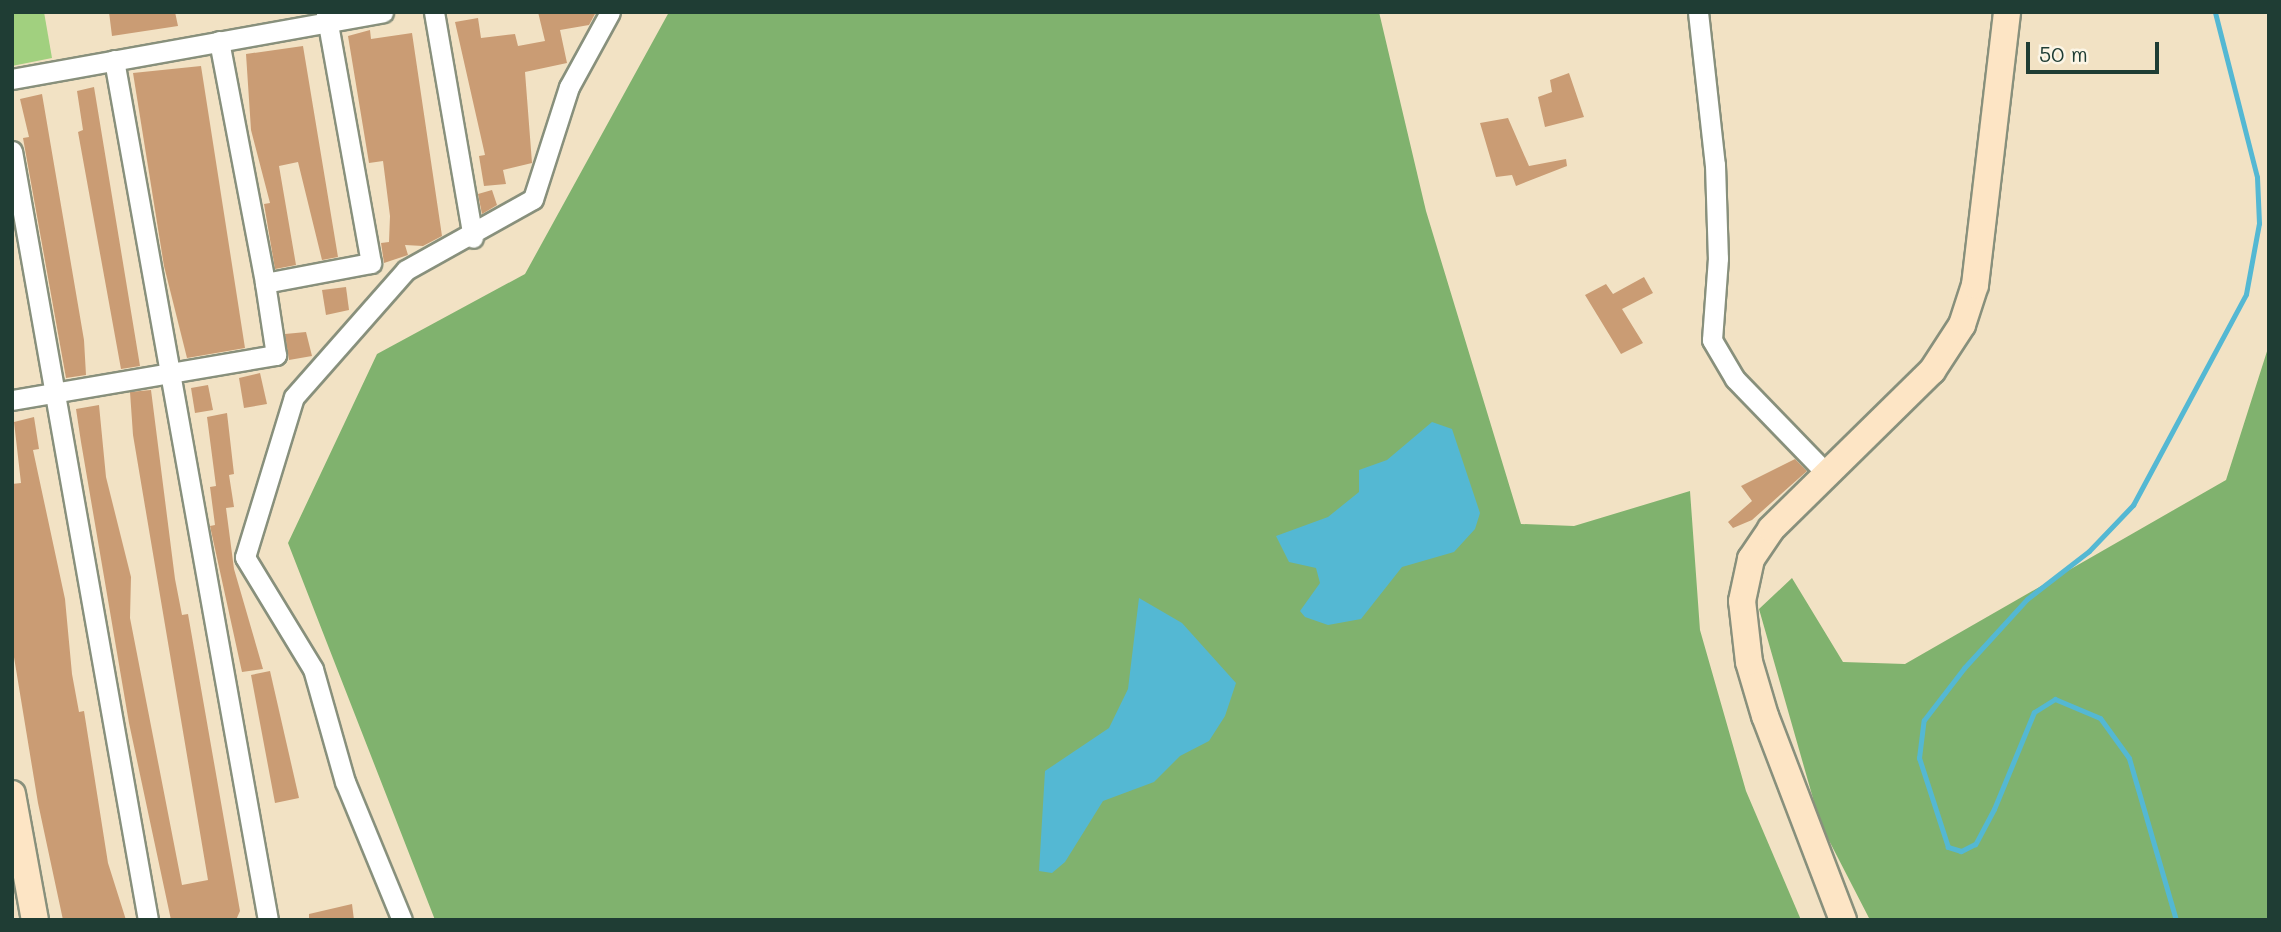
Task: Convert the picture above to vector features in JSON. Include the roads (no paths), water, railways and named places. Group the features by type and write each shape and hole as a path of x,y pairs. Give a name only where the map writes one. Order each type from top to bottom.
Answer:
{"street":[{"path":"12,79 219,41 327,17 383,12"},
{"path":"434,12 474,238"},
{"path":"402,920 345,782 313,669 245,557 294,397 406,270 474,238 533,200 569,87 610,12"},
{"path":"1698,12 1715,165 1718,258 1712,340 1735,379 1828,475"},
{"path":"1843,920 1765,716 1742,624 1756,551 1932,372 1962,326 1975,285 2007,12"},
{"path":"265,283 371,263 327,17"},
{"path":"12,400 276,355 219,41"},
{"path":"114,60 268,920"},
{"path":"12,151 148,920"},
{"path":"12,794 35,920"}],"water":[{"path":"1432,422 1452,429 1480,513 1475,529 1454,552 1402,567 1361,619 1328,625 1305,617 1300,611 1320,583 1316,568 1289,562 1276,536 1328,517 1359,492 1359,470 1387,460"},
{"path":"1139,598 1182,623 1236,683 1225,716 1209,741 1180,756 1154,782 1103,801 1065,862 1052,873 1039,871 1045,771 1109,728 1128,689"}],"waterway":[{"path":"2176,920 2129,758 2100,718 2055,699 2034,712 1994,809 1975,844 1961,851 1948,847 1919,758 1924,720 1964,668 2027,599 2089,551 2133,505 2246,294 2259,223 2257,177 2215,12"}]}
